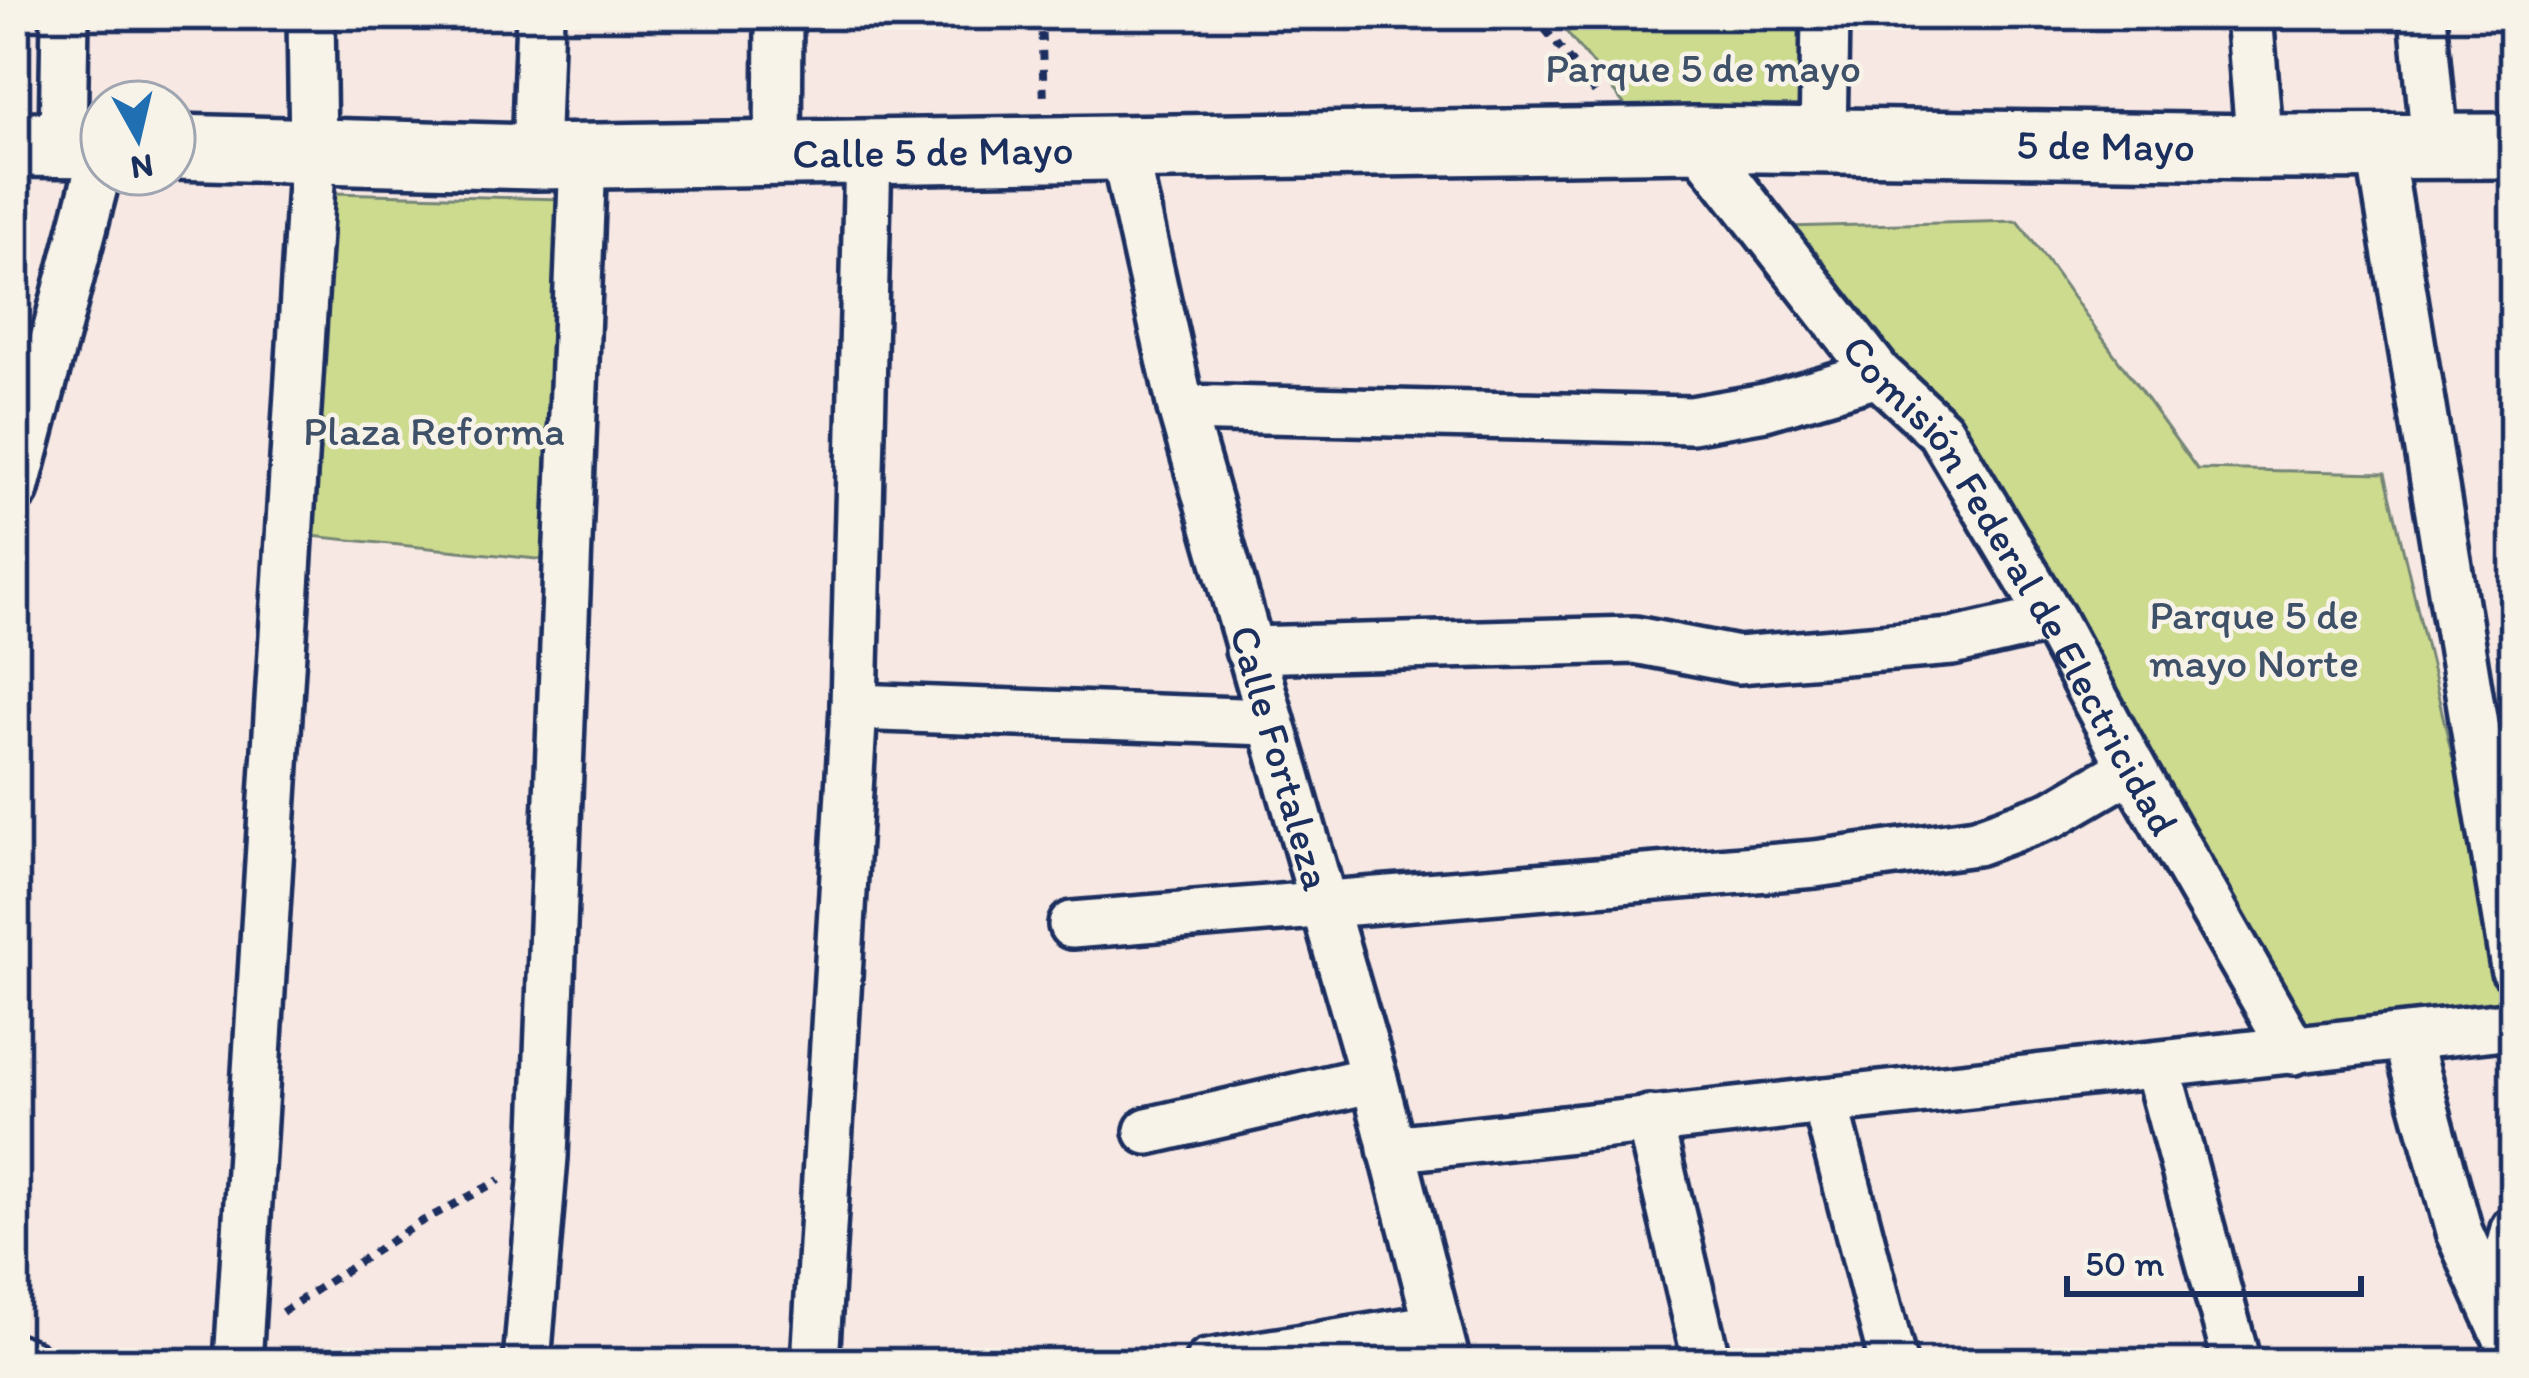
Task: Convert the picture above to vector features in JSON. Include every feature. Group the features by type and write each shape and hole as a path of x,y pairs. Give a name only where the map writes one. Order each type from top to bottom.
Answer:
{"street":[{"path":"15,489 71,148 65,15"},
{"path":"239,1351 313,151 311,15"},
{"path":"527,1363 544,1157 559,157 540,15"},
{"path":"778,153 779,15"},
{"path":"1823,142 1825,15"},
{"path":"2248,15 2260,147"},
{"path":"2423,15 2407,145 2514,968"},
{"name":"Calle 5 de Mayo","path":"198,148 559,157 1664,140"},
{"name":"5 de Mayo","path":"1664,140 2514,146"},
{"name":"Comisión Federal de Electricidad","path":"1664,140 1878,374 1940,431 2294,1051"},
{"name":"Calle Fortaleza","path":"1123,148 1181,408 1374,1079 1442,1345"},
{"path":"815,1363 854,707 868,154"},
{"path":"1181,408 1691,420 1765,407 1878,374"},
{"path":"1249,650 1635,640 1738,660 1952,642 2051,619"},
{"path":"854,707 1268,722"},
{"path":"1072,925 1815,863 1976,842 2053,814 2132,768"},
{"path":"1391,1149 2514,1025"},
{"path":"2406,1038 2459,1232 2514,1354"},
{"path":"2157,1066 2237,1363"},
{"path":"1148,1131 1374,1079"},
{"path":"1826,1101 1893,1363"},
{"path":"1649,1119 1707,1363"},
{"path":"2494,1309 2514,1229"},
{"path":"1208,1363 1442,1345"},
{"path":"15,1358 29,1363"}],"path":[{"path":"1042,15 1046,147"},
{"path":"1534,15 1664,140"},
{"path":"239,1351 417,1224 544,1157"}],"green space":[{"name":"Parque 5 de mayo","path":"1553,15 1814,15 1813,120 1635,118"},
{"name":"Plaza Reforma","path":"332,193 562,199 547,560 310,536"},
{"name":"Parque 5 de mayo Norte","path":"2018,221 2197,469 2385,473 2514,1014 2302,1043 1938,439 1749,228"}]}
